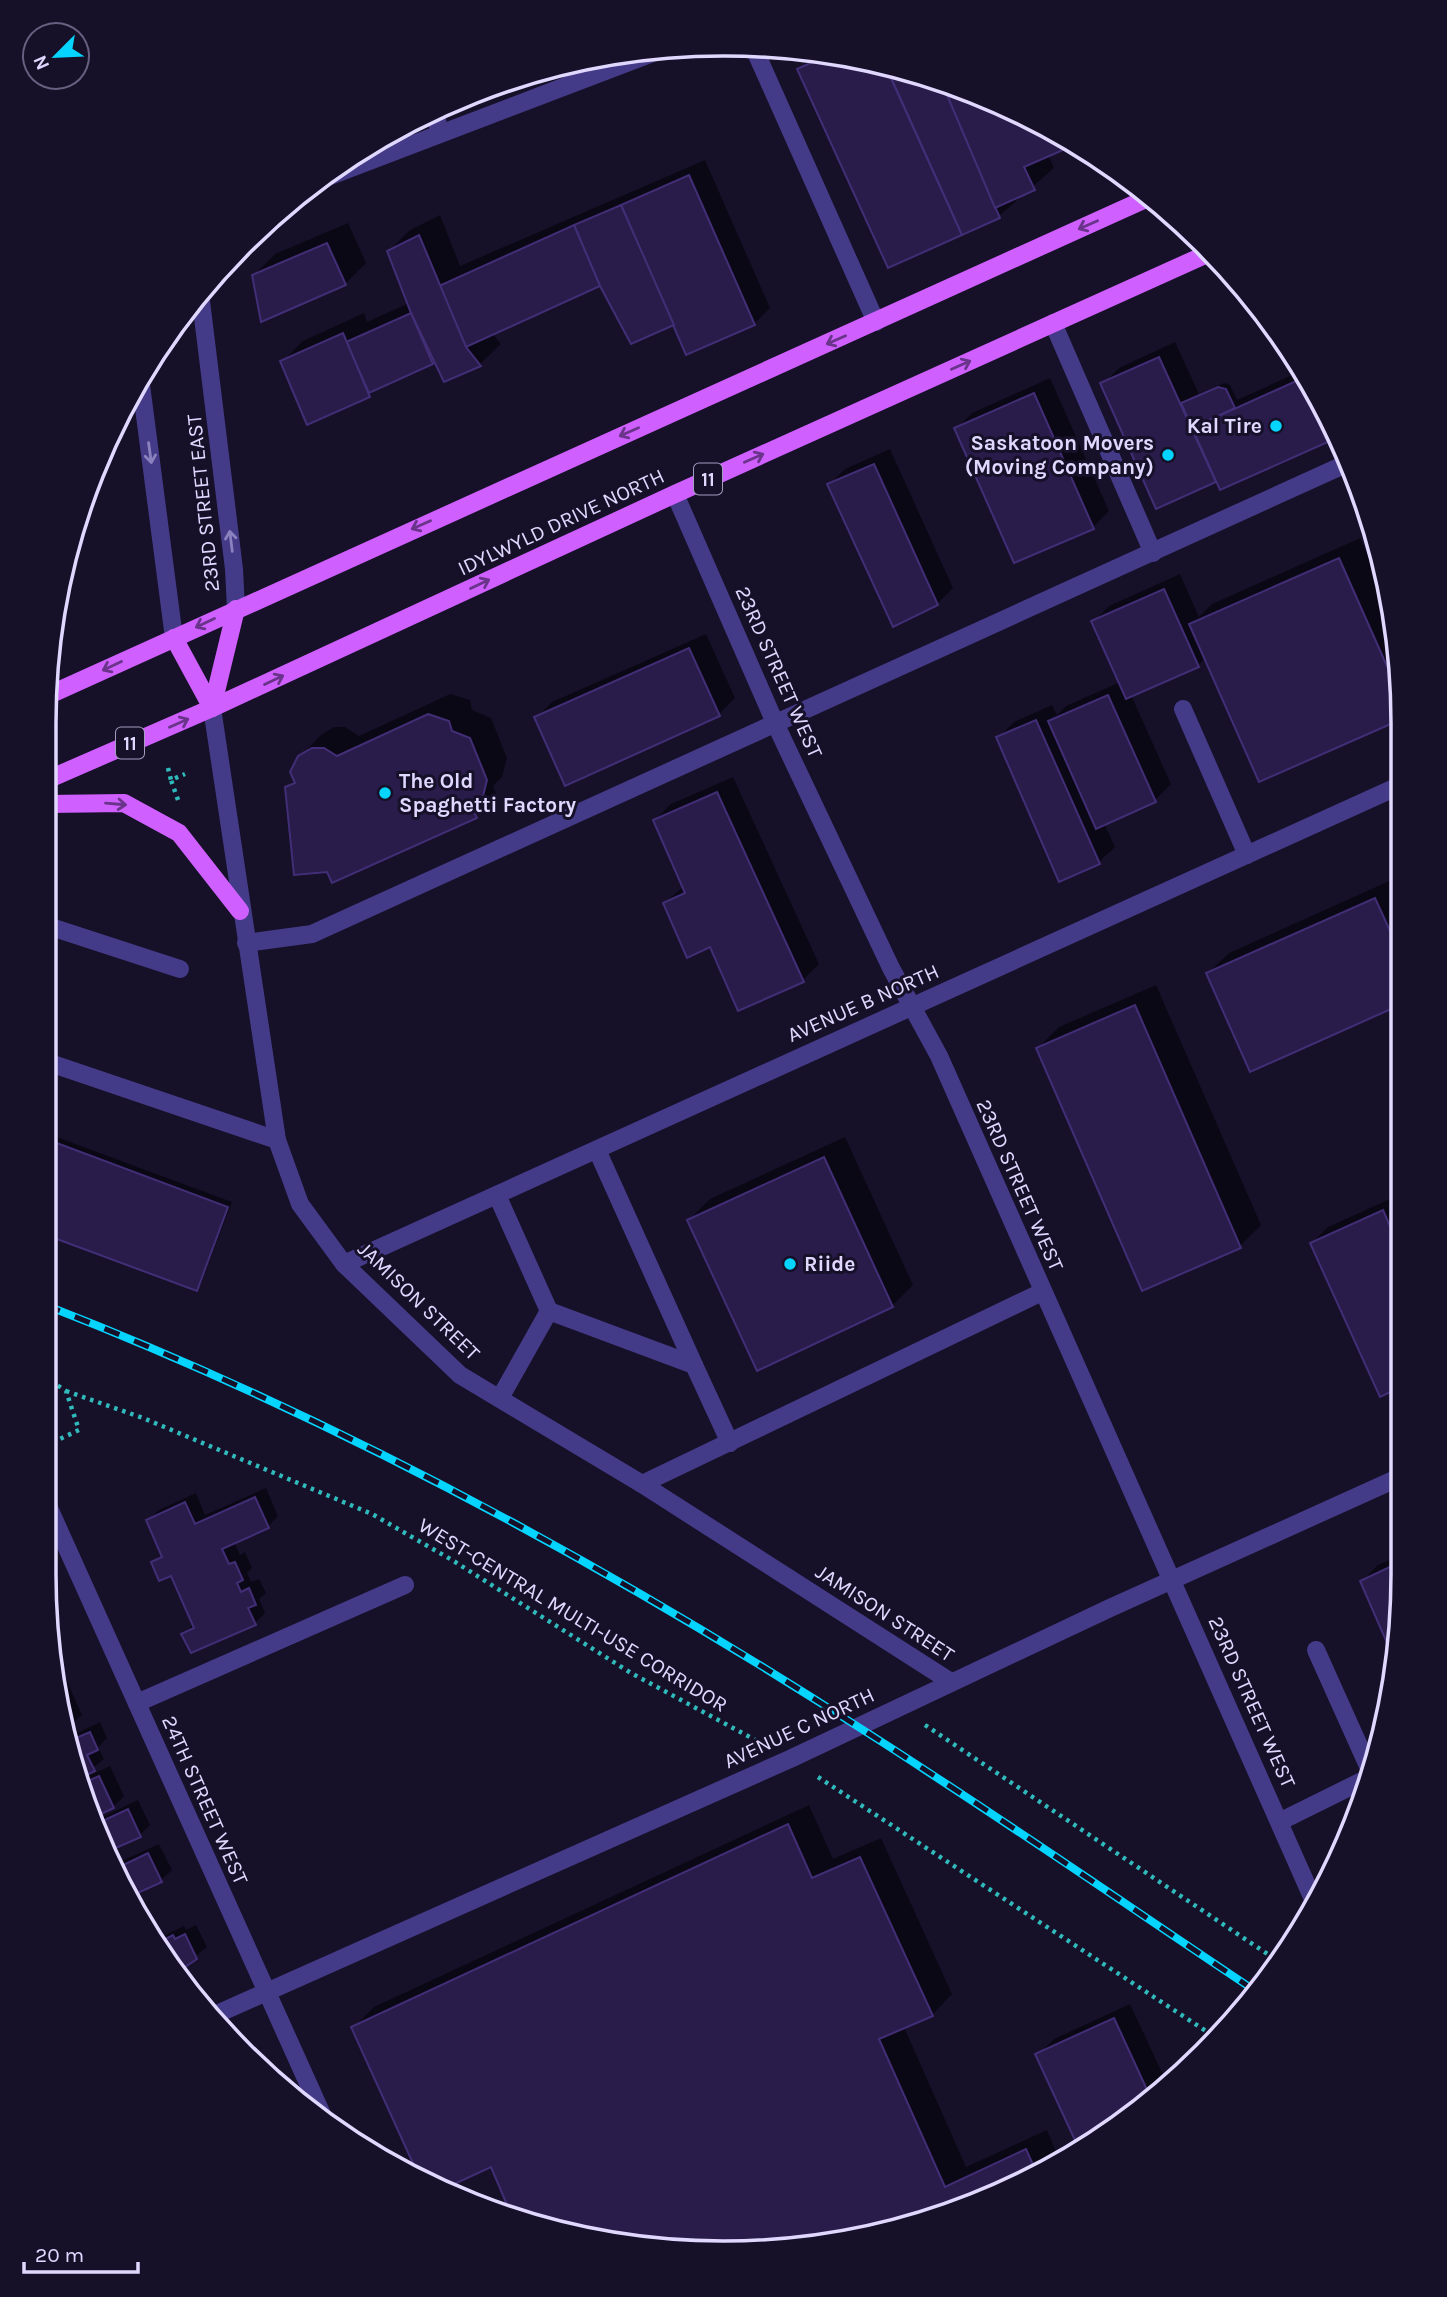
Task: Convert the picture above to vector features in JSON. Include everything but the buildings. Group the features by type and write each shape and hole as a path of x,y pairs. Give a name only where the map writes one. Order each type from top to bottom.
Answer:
{"main road":[{"path":"57,691 1139,202"},
{"name":"IDYLWYLD DRIVE NORTH","path":"56,776 212,708 675,494 1200,257"},
{"name":"23RD STREET EAST","path":"212,708 236,609"},
{"name":"23RD STREET EAST","path":"174,638 212,708"},
{"path":"56,804 124,803 179,833 240,911"}],"street":[{"path":"758,57 876,322"},
{"path":"357,166 623,64"},
{"path":"437,121 439,134"},
{"name":"23RD STREET EAST","path":"202,308 234,569 236,609"},
{"path":"1053,323 1153,553"},
{"name":"23RD STREET EAST","path":"142,395 174,638"},
{"path":"246,943 312,934 1340,467"},
{"name":"23RD STREET WEST","path":"675,494 776,725 891,968 939,1056 1042,1292 1281,1821 1310,1892"},
{"name":"JAMISON STREET","path":"212,708 240,911 277,1140 300,1204 344,1264 460,1375 642,1484 951,1682"},
{"path":"1183,709 1247,855"},
{"name":"AVENUE B NORTH","path":"344,1264 1391,790"},
{"path":"56,929 180,969"},
{"path":"56,1065 277,1140"},
{"path":"597,1150 730,1443"},
{"path":"497,1195 549,1311 694,1365"},
{"path":"642,1484 1042,1292"},
{"path":"500,1398 549,1311"},
{"name":"AVENUE C NORTH","path":"221,2012 790,1759 951,1682 1391,1481"},
{"name":"24TH STREET WEST","path":"56,1524 317,2103"},
{"path":"136,1703 405,1585"},
{"path":"1316,1650 1365,1758"},
{"path":"1281,1821 1357,1783"}],"path":[{"path":"168,768 178,800 174,806"},
{"path":"171,780 185,774"},
{"name":"WEST-CENTRAL MULTI-USE CORRIDOR","path":"56,1384 66,1391 143,1418 372,1514 452,1560 631,1673 790,1759 1208,2032"},
{"path":"56,1441 79,1430 66,1391"},
{"path":"898,1708 1270,1956"}],"railway":[{"path":"56,1309 256,1394 463,1496 564,1551 763,1667 860,1728 1248,1986"}],"place":[{"name":"Kal Tire","path":"1276,426"},
{"name":"Saskatoon Movers (Moving Company)","path":"1168,455"},
{"name":"The Old Spaghetti Factory","path":"385,793"},
{"name":"Riide","path":"790,1264"}]}
